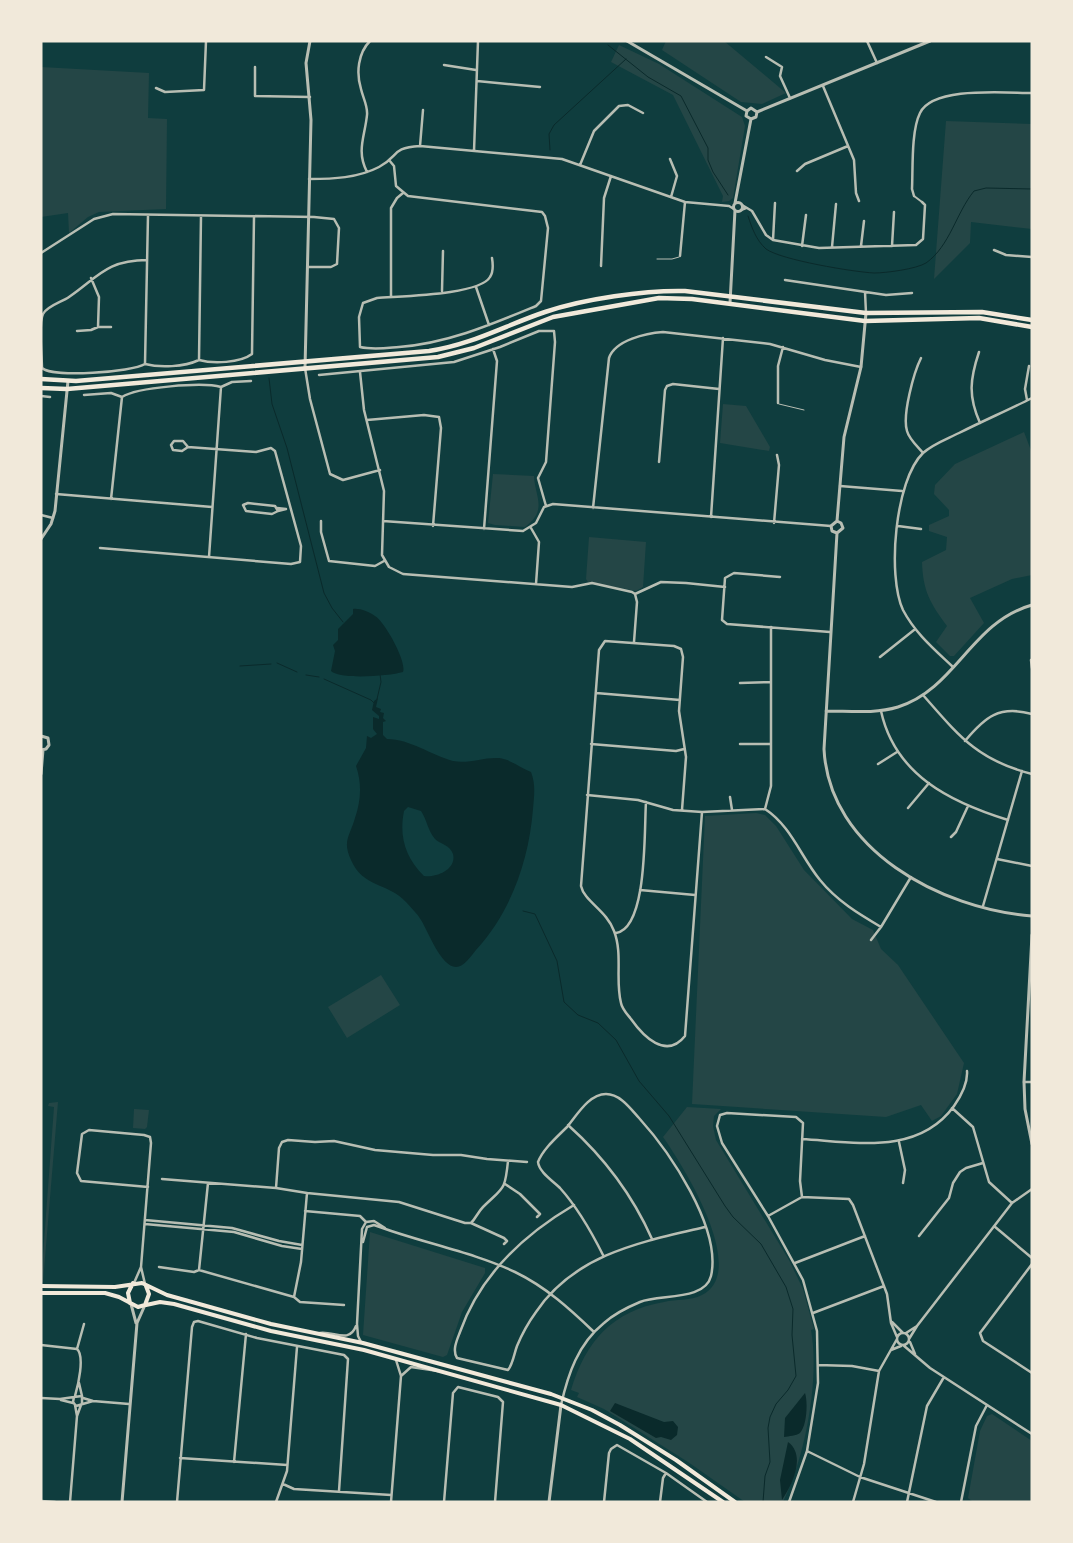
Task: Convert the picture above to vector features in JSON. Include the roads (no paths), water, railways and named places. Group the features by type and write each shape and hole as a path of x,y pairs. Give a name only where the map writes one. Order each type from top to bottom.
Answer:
{"main road":[{"path":"41,379 68,381 444,348 472,341 548,311 642,292 685,290 866,313 982,312 1032,320"},
{"path":"41,388 67,389 438,357 474,348 553,317 639,300 675,298 730,303 866,321 979,318 1032,327"},
{"path":"130,1304 128,1292 133,1283"},
{"path":"41,1286 115,1287 133,1283 146,1285 167,1295 263,1322 363,1343 563,1398 620,1425 676,1460 735,1502"},
{"path":"145,1305 149,1294 146,1285"},
{"path":"41,1293 105,1293 119,1297 138,1307 160,1302 174,1304 271,1331 391,1357 561,1405 630,1439 685,1474 724,1502"}],"street":[{"path":"156,88 165,92 200,92 204,90 206,41"},
{"path":"310,41 306,63 310,97 305,361 310,399 330,474 343,480 380,470"},
{"path":"367,172 363,164 362,144 367,109 360,82 359,65 361,52 370,41"},
{"path":"474,151 478,41"},
{"path":"627,41 746,111"},
{"path":"868,41 877,63"},
{"path":"757,112 930,41"},
{"path":"766,57 782,67 780,76 790,100"},
{"path":"444,65 476,70"},
{"path":"256,67 255,96 310,97"},
{"path":"477,81 540,87"},
{"path":"823,86 855,164 856,193 859,201"},
{"path":"309,179 367,172 389,160 402,148 420,146 557,158 685,202 729,206 735,203 741,204 752,210 766,235 774,240 802,246 832,248 916,245 923,238 925,205 914,196 912,189 916,126 920,113 927,103 938,97 951,95 1032,93"},
{"path":"580,165 594,131 619,106 628,105 643,113"},
{"path":"746,111 753,108 757,112"},
{"path":"420,146 422,110"},
{"path":"746,111 746,116 750,119"},
{"path":"750,119 756,117 757,112"},
{"path":"730,303 735,222 734,210 739,191 750,119"},
{"path":"797,171 805,164 848,146"},
{"path":"670,159 677,176 671,197"},
{"path":"389,160 394,166 396,186 403,193 420,199 536,209 542,212 547,220 548,228 541,302 490,325 431,344 378,349 360,346 359,317 363,302 476,287 490,278 493,269 492,258"},
{"path":"601,266 604,198 611,176"},
{"path":"735,222 741,210 739,191"},
{"path":"391,297 391,208 397,198 403,193"},
{"path":"680,256 685,202"},
{"path":"774,240 775,203"},
{"path":"832,248 836,204"},
{"path":"729,206 734,210 746,208"},
{"path":"892,246 894,212"},
{"path":"41,254 87,223 102,216 148,214 330,218 337,222 339,235 337,264 308,267"},
{"path":"145,364 148,214"},
{"path":"802,246 806,215"},
{"path":"199,360 201,216"},
{"path":"147,260 119,263 90,278 70,296 43,314 42,368 46,372 72,373 134,368 145,364 160,366 192,363 199,360 214,362 246,358 252,354 254,217"},
{"path":"861,246 864,221"},
{"path":"994,250 1006,255 1032,257"},
{"path":"442,291 443,251"},
{"path":"90,278 99,296 98,327"},
{"path":"785,280 885,294 912,293"},
{"path":"476,287 490,325"},
{"path":"867,292 861,367 846,425 840,486 838,521 843,526 841,531 837,533 826,711 825,762 832,792 840,810 863,841 893,866 943,893 1004,913 1032,916"},
{"path":"77,331 91,330 98,327 111,327"},
{"path":"319,375 454,362 539,331 554,331 555,342 546,462 538,478 546,506"},
{"path":"593,508 600,426 611,352 618,346 652,333 663,332 723,338 783,348 861,367"},
{"path":"711,517 723,338"},
{"path":"778,404 778,366 783,348"},
{"path":"484,529 497,361 493,349"},
{"path":"978,352 972,372 971,397 980,422"},
{"path":"921,358 915,372 906,424 909,435 923,453"},
{"path":"1027,400 1025,389 1029,366"},
{"path":"360,372 366,420 385,494 381,550 384,561 389,567 403,574 577,587 592,584 635,594 661,582 686,582 724,587"},
{"path":"41,539 53,518 68,381"},
{"path":"122,397 134,390 208,384 221,387 232,382 251,381"},
{"path":"659,462 665,390 667,386 719,389"},
{"path":"208,558 221,387"},
{"path":"84,395 110,392 122,397"},
{"path":"41,396 50,396"},
{"path":"111,499 122,397"},
{"path":"953,666 915,629 901,606 894,577 902,491 911,468 923,453 936,444 1032,398"},
{"path":"366,420 424,415 439,417 441,428 433,526"},
{"path":"100,548 291,564 300,562 301,546 277,455 271,448 256,452 188,447 182,451 173,450 171,446 174,441 183,442 188,447"},
{"path":"774,523 779,465 777,455"},
{"path":"840,486 902,491"},
{"path":"56,494 212,507"},
{"path":"278,510 273,505 248,503 243,506 248,512 272,514 278,510 291,508"},
{"path":"546,506 831,526 838,521"},
{"path":"382,522 518,532 531,528 546,506"},
{"path":"41,515 53,518"},
{"path":"321,521 321,532 330,561 375,566 384,561"},
{"path":"831,526 832,531 837,533"},
{"path":"898,526 921,529"},
{"path":"531,528 540,542 536,584"},
{"path":"780,576 734,573 725,578 722,620 727,624 830,632"},
{"path":"634,642 637,602 635,594"},
{"path":"826,711 881,711 904,705 923,695 993,624 1011,612 1032,605"},
{"path":"765,809 771,786 771,627"},
{"path":"880,656 915,629"},
{"path":"682,810 686,764 679,717 683,657 681,649 674,646 634,642 609,641 602,643 599,650 581,886 586,897 604,913 615,933 623,1008 637,1028 651,1042 664,1045 676,1044 685,1036 702,812"},
{"path":"1030,660 1032,668"},
{"path":"740,683 770,682"},
{"path":"596,693 680,700"},
{"path":"923,695 964,741 992,760 1032,774"},
{"path":"881,711 896,752 929,783 968,806 1008,820"},
{"path":"964,741 983,721 994,714 1015,711 1032,714"},
{"path":"41,736 48,738 49,743 47,748 42,750 41,774"},
{"path":"591,744 676,751 684,749"},
{"path":"740,744 771,744"},
{"path":"878,764 896,752"},
{"path":"983,906 1022,771"},
{"path":"908,808 929,783"},
{"path":"588,795 629,798 664,808 702,812 765,809 784,826 813,872 827,888 848,907 881,927"},
{"path":"730,797 732,810"},
{"path":"615,933 621,932 633,918 638,906 646,802"},
{"path":"951,837 956,832 968,806"},
{"path":"997,859 1032,866"},
{"path":"871,940 911,877"},
{"path":"640,890 695,895"},
{"path":"1032,935 1024,1082 1025,1109 1032,1144"},
{"path":"802,1139 876,1143 900,1142 928,1130 952,1108 967,1080 967,1071"},
{"path":"1024,1082 1032,1082"},
{"path":"549,1502 561,1405 575,1360 594,1332 612,1317 641,1302 702,1290 709,1280 711,1271 709,1244 705,1227 690,1192 670,1157 648,1128 619,1098 604,1094 593,1097 539,1157 538,1163 539,1168 574,1206 603,1255"},
{"path":"952,1108 973,1127 989,1182 1012,1203"},
{"path":"790,1502 807,1451 817,1390 817,1331 806,1286 795,1263 722,1143 717,1126 720,1115 727,1113 799,1117 803,1123 800,1181 802,1197"},
{"path":"568,1125 588,1143 620,1181 634,1202 652,1239"},
{"path":"146,1285 142,1267 148,1187 150,1137 85,1131 80,1139 77,1173 79,1179 85,1182 148,1187"},
{"path":"276,1188 279,1148 282,1142 288,1140 334,1141 375,1150 432,1155 461,1155 527,1162"},
{"path":"900,1142 905,1170 903,1183"},
{"path":"471,1223 484,1206 501,1192 505,1184 508,1161"},
{"path":"919,1236 949,1198 953,1183 960,1172 966,1168 983,1163"},
{"path":"162,1179 393,1200 465,1223 471,1223 504,1238 507,1241 504,1244"},
{"path":"200,1270 208,1183"},
{"path":"505,1184 520,1194 540,1214 537,1217"},
{"path":"891,1350 909,1340 917,1326 1012,1203 1032,1189"},
{"path":"294,1297 296,1294 302,1247 306,1193"},
{"path":"768,1216 802,1197 849,1199 884,1286 892,1322 897,1338 902,1345 944,1377 1032,1434"},
{"path":"574,1206 536,1229 499,1265 477,1295 463,1324 454,1350 455,1356 459,1359 503,1371 509,1369 527,1326 551,1294 572,1274 603,1255 652,1239 705,1227"},
{"path":"305,1211 358,1215 366,1222 374,1221 385,1228"},
{"path":"145,1220 234,1232 282,1246 302,1247"},
{"path":"363,1343 358,1336 356,1324 363,1242 362,1229 366,1222"},
{"path":"145,1224 204,1227"},
{"path":"363,1242 368,1226 385,1228 499,1265 528,1279 551,1294 594,1332"},
{"path":"994,1226 1032,1258"},
{"path":"795,1263 865,1236"},
{"path":"1032,1264 980,1333 983,1341 1032,1373"},
{"path":"159,1266 194,1272 200,1270 294,1297 300,1302 344,1305"},
{"path":"133,1283 142,1267"},
{"path":"813,1313 884,1286"},
{"path":"130,1304 136,1324"},
{"path":"122,1502 136,1324 145,1305"},
{"path":"177,1502 192,1327 196,1321 297,1347 344,1356 348,1359 339,1491"},
{"path":"892,1322 904,1333 915,1354"},
{"path":"70,1502 77,1416 82,1397 79,1383 81,1355 77,1349 84,1324"},
{"path":"318,1334 349,1336 356,1324"},
{"path":"852,1502 860,1477 879,1371 897,1338 917,1326"},
{"path":"234,1462 246,1334"},
{"path":"41,1345 77,1349"},
{"path":"276,1502 283,1484 287,1465 297,1347"},
{"path":"391,1357 399,1363 401,1376 391,1502"},
{"path":"818,1365 852,1366 879,1371"},
{"path":"401,1376 411,1367 441,1371"},
{"path":"907,1502 927,1406 944,1377"},
{"path":"77,1416 74,1396 79,1383"},
{"path":"444,1502 453,1393 456,1388 461,1387 503,1400 495,1502"},
{"path":"41,1398 60,1399 74,1396 93,1401 129,1404"},
{"path":"60,1399 74,1404 93,1401"},
{"path":"961,1502 976,1426 987,1405"},
{"path":"604,1502 609,1453 613,1447 620,1446 666,1473 707,1502"},
{"path":"807,1451 860,1477 909,1495 936,1502"},
{"path":"180,1458 287,1465"},
{"path":"660,1502 666,1473"},
{"path":"283,1484 294,1488 391,1495"},
{"path":"41,1501 55,1502"}],"lane":[{"path":"657,259 672,259 680,256"},
{"path":"778,404 804,410"}],"waterway":[{"path":"608,45 648,77 681,96 708,148 708,160 713,172 728,195"},
{"path":"550,150 549,134 554,125 626,59"},
{"path":"748,216 760,242 766,249 774,253 835,268 874,273 886,272 921,265 934,256 947,239 962,209 974,191 986,188 1032,189"},
{"path":"269,378 272,404 287,448 324,593 332,608 343,622"},
{"path":"277,663 297,672"},
{"path":"240,666 271,664"},
{"path":"377,699 381,682 380,674"},
{"path":"306,675 319,677"},
{"path":"324,679 371,700 375,704"},
{"path":"523,911 535,914 557,961 564,1002 578,1015 598,1023 616,1040 639,1081 669,1116 725,1206 733,1217 761,1244 786,1287 793,1309 792,1335 796,1376 788,1390 776,1404 770,1417 768,1428 770,1462 765,1476 763,1502"}]}
